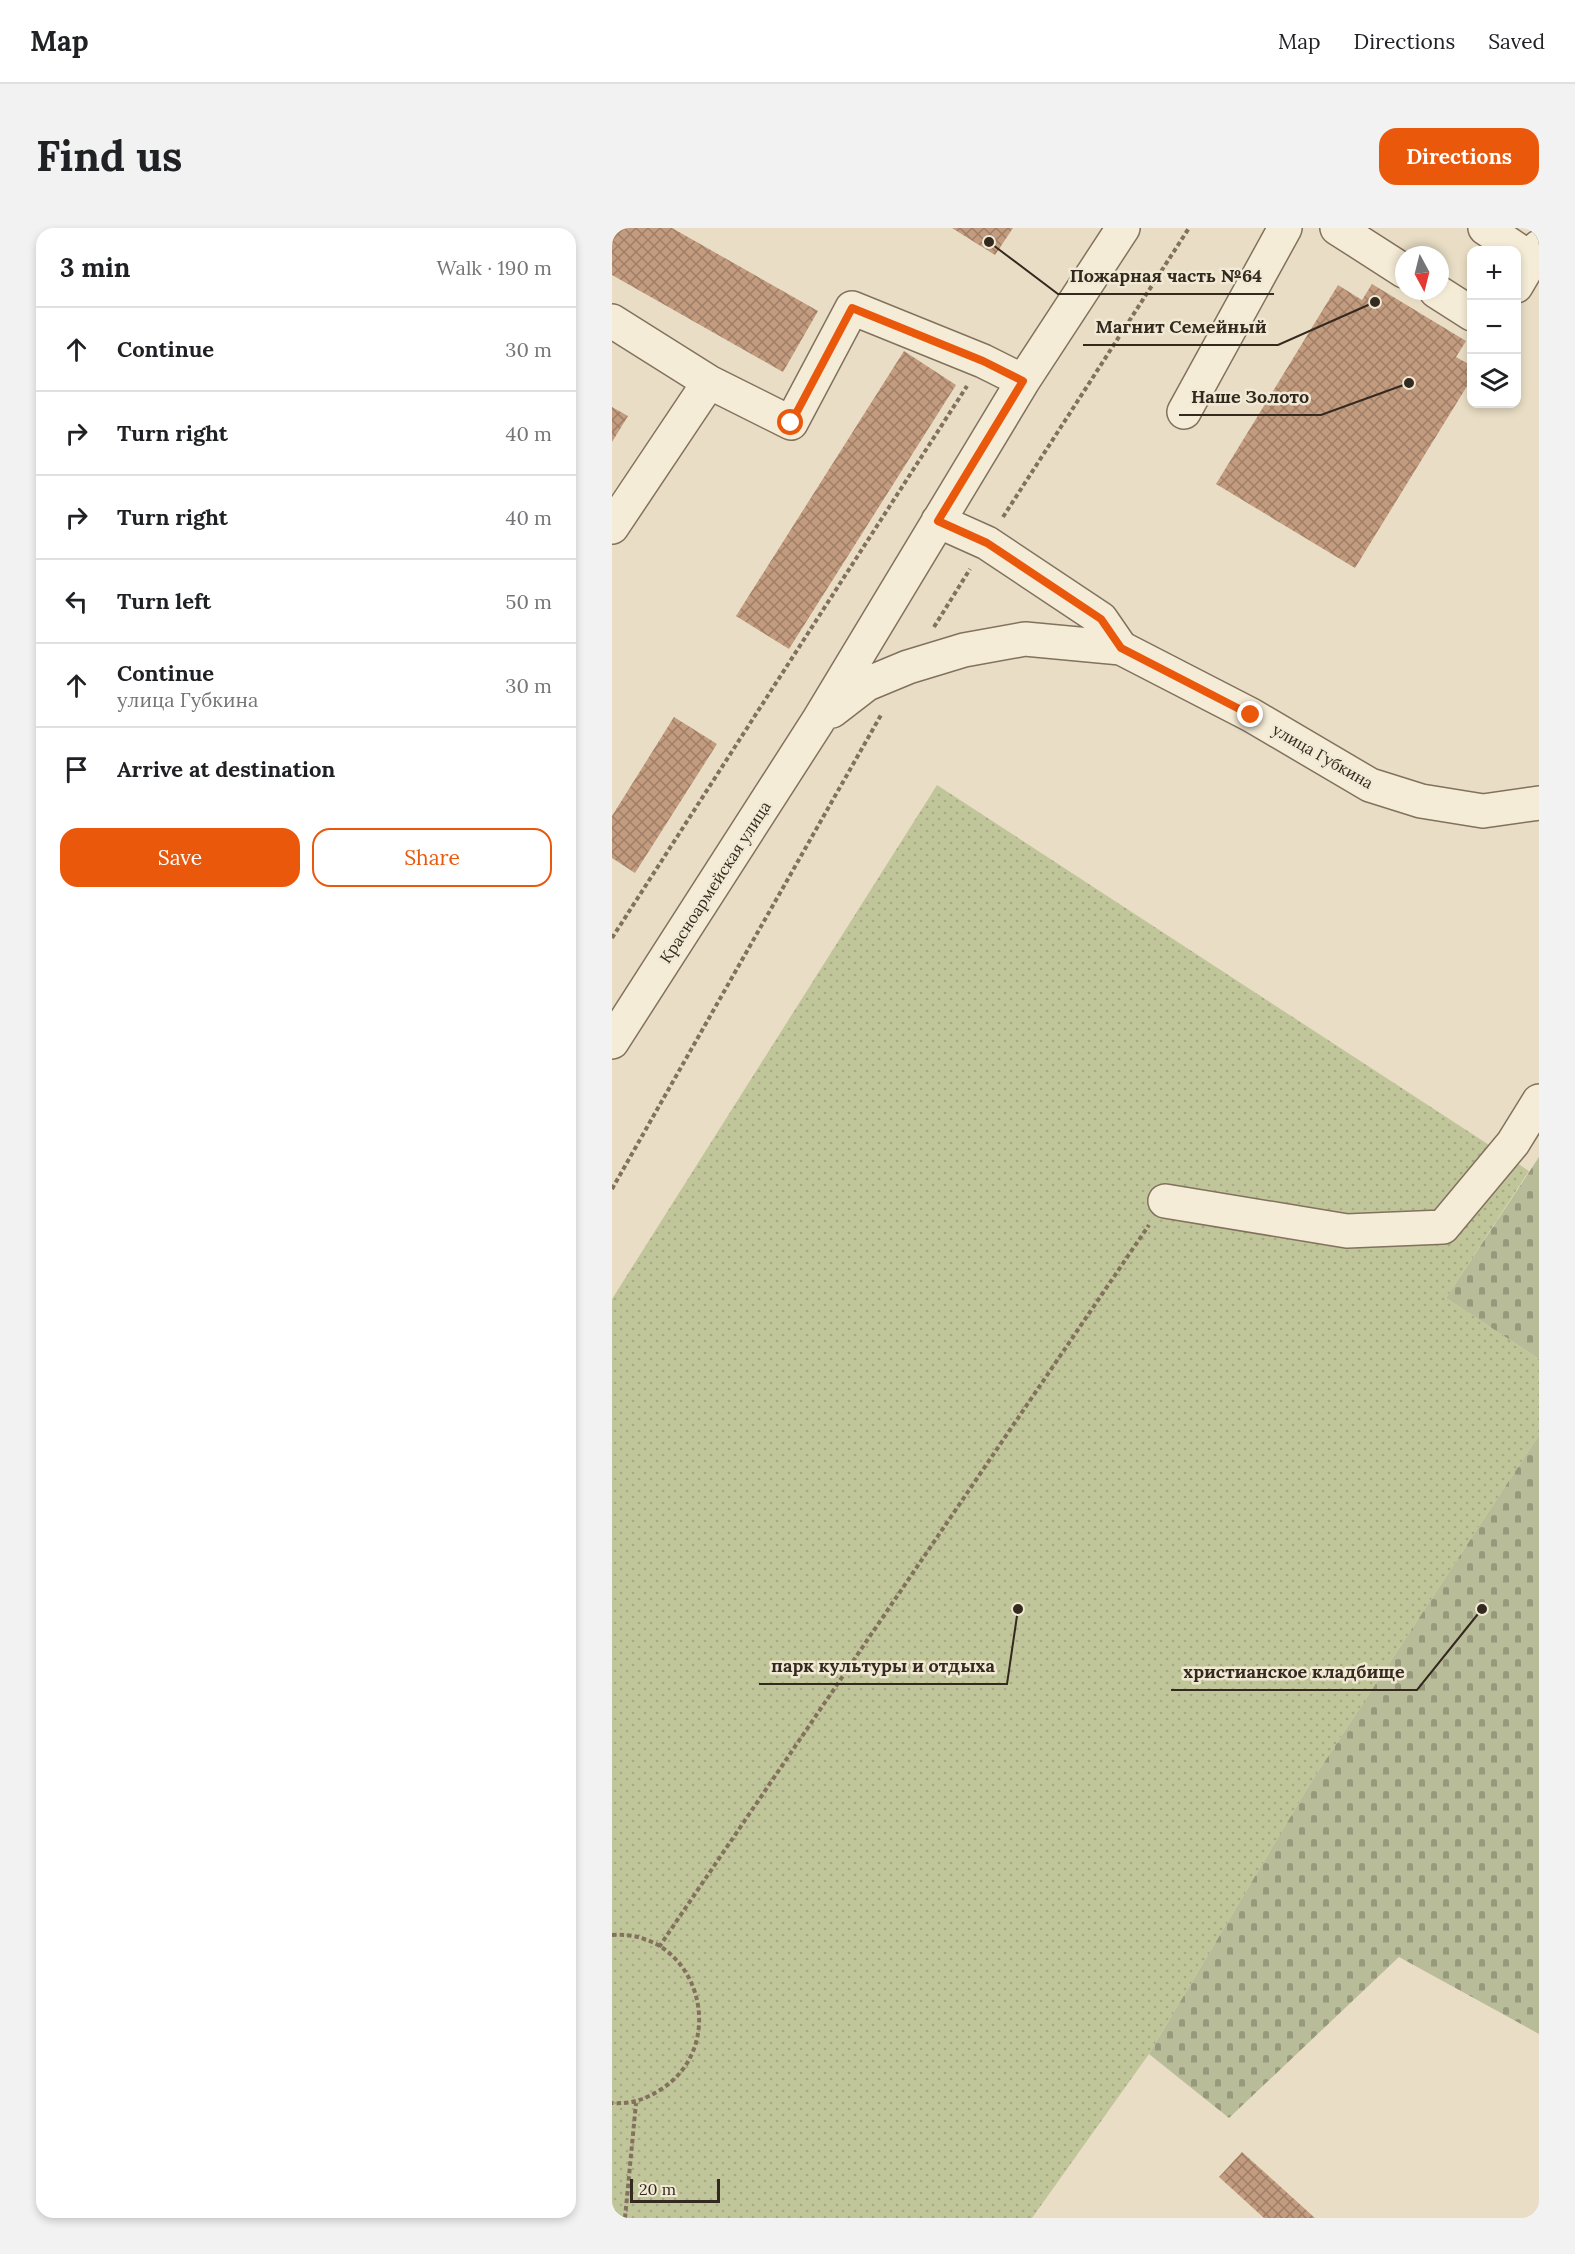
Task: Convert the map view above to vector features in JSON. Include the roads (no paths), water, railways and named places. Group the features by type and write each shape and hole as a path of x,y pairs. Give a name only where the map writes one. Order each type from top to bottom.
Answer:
{"street":[{"name":"Красноармейская улица","path":"612,1042 818,721 1023,381 1123,228"},
{"path":"1184,412 1285,228"},
{"path":"1337,228 1395,265"},
{"path":"1485,228 1529,264"},
{"path":"1449,299 1467,311"},
{"path":"612,321 709,382 791,423 852,308 983,361 1023,381"},
{"path":"612,527 709,382"},
{"path":"938,521 987,543 1101,619 1121,648"},
{"name":"улица Губкина","path":"818,721 867,684 909,667 964,650 1025,639 1121,648 1251,715 1370,785 1421,801 1483,811 1539,803"},
{"path":"1165,1201 1347,1231 1443,1227 1513,1143 1539,1101"}],"place":[{"name":"Пожарная часть №64","path":"989,242"},
{"name":"Магнит Семейный","path":"1375,302"},
{"name":"Наше Золото","path":"1409,383"},
{"name":"парк культуры и отдыха","path":"1018,1609"},
{"name":"христианское кладбище","path":"1482,1609"}]}
